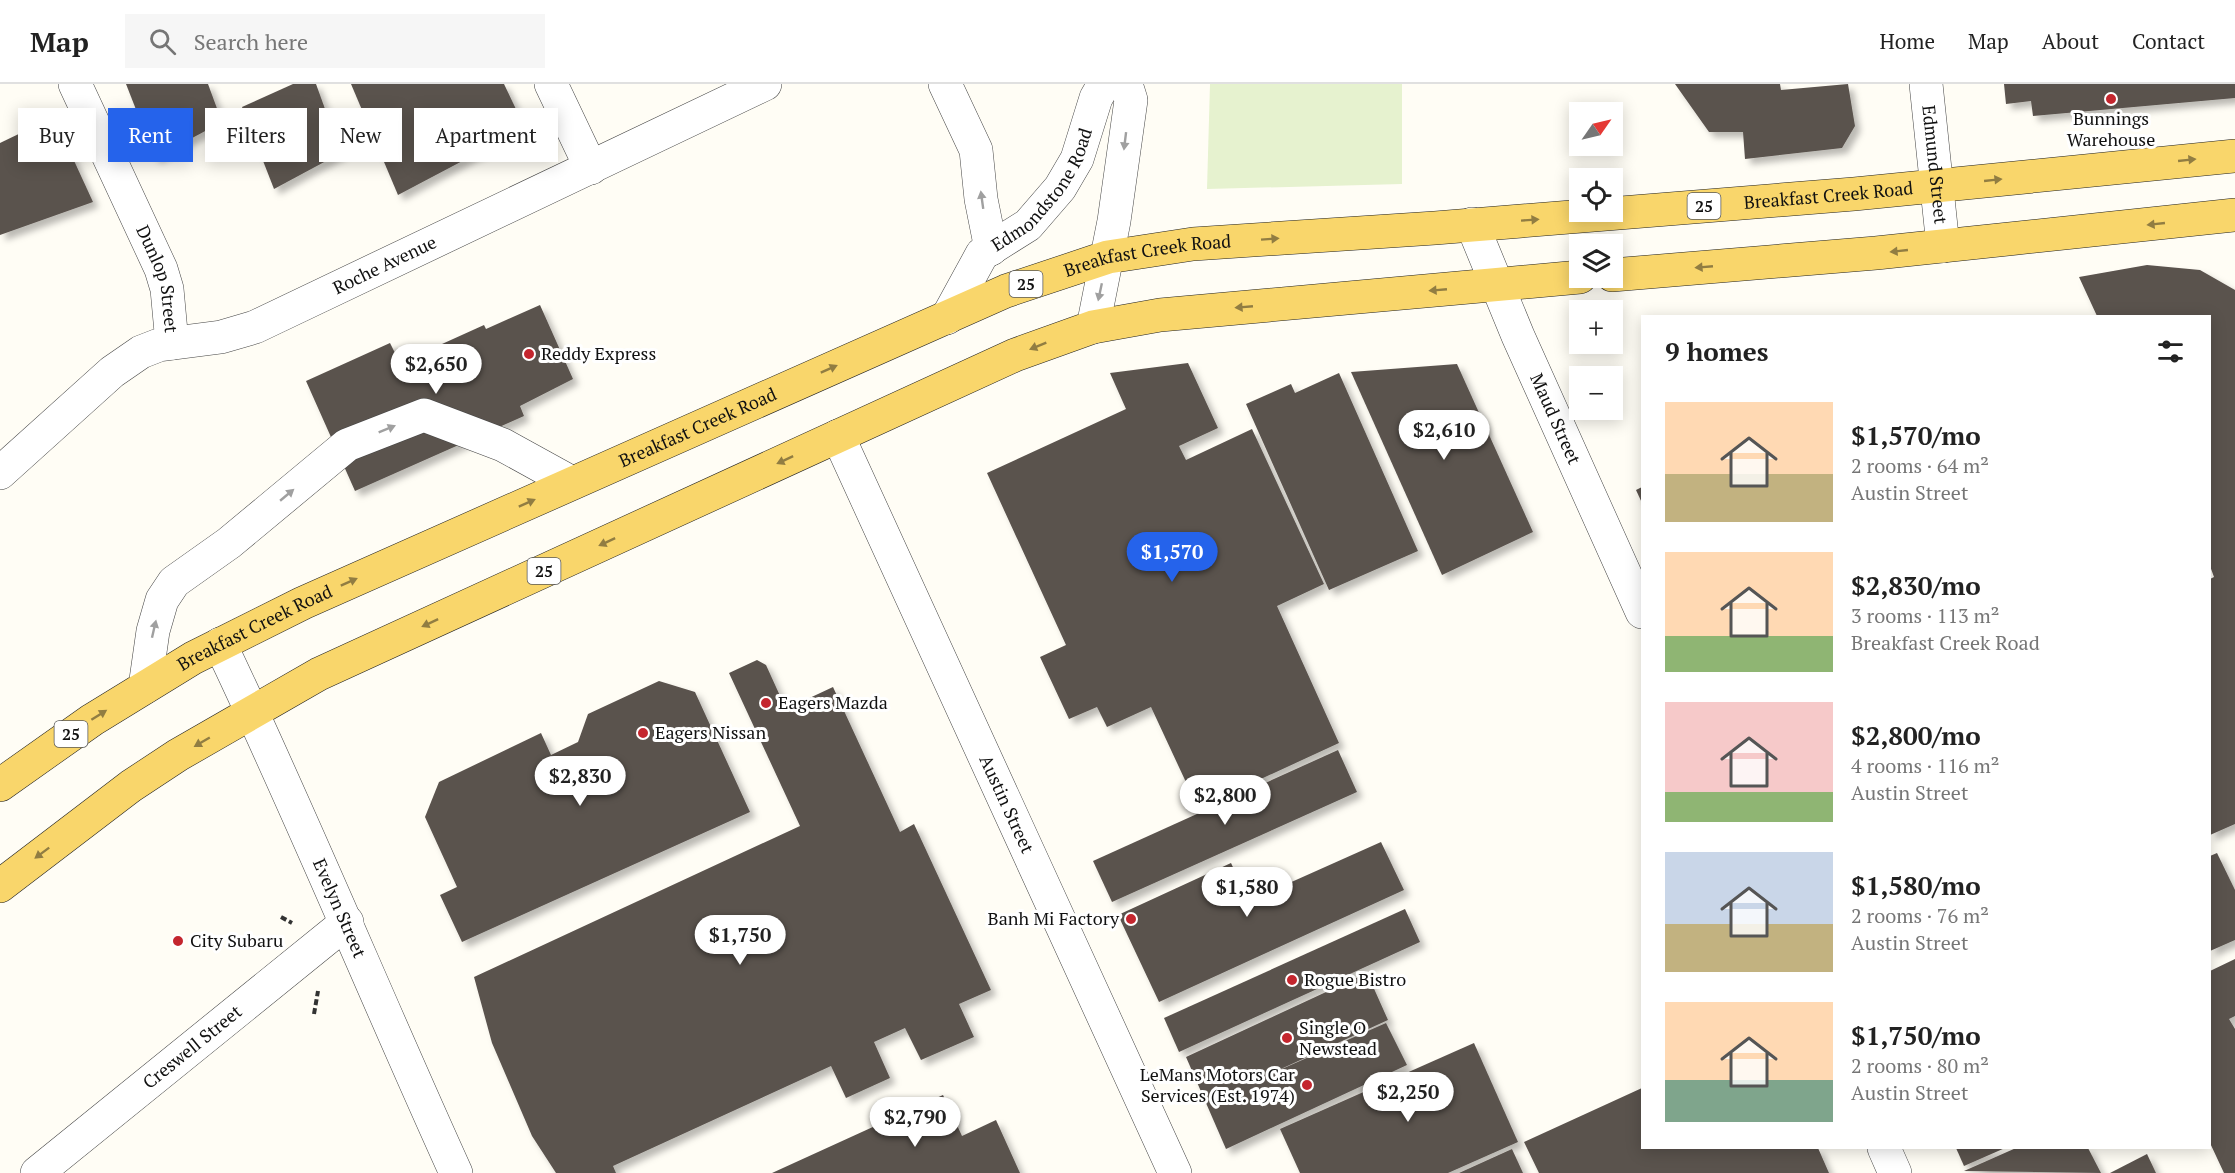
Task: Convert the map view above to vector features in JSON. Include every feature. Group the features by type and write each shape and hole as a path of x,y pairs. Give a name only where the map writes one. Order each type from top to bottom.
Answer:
{"main road":[{"name":"Breakfast Creek Road","path":"0,785 55,745 145,687 220,644 303,603 947,318 1057,272 1108,257 1134,251 1193,244 1472,224 1935,186 2235,156"},
{"path":"1623,274 1943,246 2235,215"},
{"name":"25","path":"0,886 131,786 178,755 320,674 1016,355 1093,327 1178,313 1569,279"}],"street":[{"name":"Dunlop Street","path":"0,473 112,372 141,352 172,343 167,289 161,269 75,84"},
{"path":"551,84 591,168"},
{"name":"Roche Avenue","path":"172,343 221,337 255,327 765,84"},
{"path":"945,84 976,150 981,199 991,249"},
{"name":"Edmondstone Road","path":"947,318 982,254 1028,225 1059,188 1077,159 1096,98 1104,84"},
{"path":"1093,327 1108,257 1131,100 1125,84"},
{"name":"Edmund Street","path":"1926,84 1943,246"},
{"name":"Maud Street","path":"1472,224 1496,285 1641,610"},
{"path":"145,687 153,631 162,600 174,582 229,543 347,445 424,415 503,445 572,483"},
{"name":"Austin Street","path":"838,436 1175,1173"},
{"name":"Evelyn Street","path":"220,644 347,922 390,1026 456,1173"},
{"name":"Creswell Street","path":"38,1173 347,922"},
{"path":"1884,1149 1895,1173"}],"path":[{"path":"314,1014 321,979"}],"green space":[{"path":"1210,84 1402,84 1402,184 1207,189"}],"building":[{"path":"126,84 208,84 217,108 205,108 205,131 193,138 193,108 135,108"},
{"path":"293,84 316,84 325,108 319,108 319,162 324,162 274,189 263,162 307,162 307,108 242,107"},
{"path":"351,84 504,84 515,108 414,108 414,162 461,162 398,195 384,162 402,162 402,108 361,108"},
{"path":"1675,84 1780,84 1781,90 1848,84 1855,126 1842,148 1745,159 1743,132 1709,132"},
{"name":"Bunnings Warehouse","path":"2004,84 2235,84 2235,98 2033,116 2031,101 2006,104"},
{"path":"18,134 18,162 75,162 93,202 0,235 0,143"},
{"path":"2147,265 2200,270 2235,290 2235,824 2211,835 2211,578 2214,577 2211,569 2211,315 2097,315 2079,277"},
{"path":"540,305 573,379 520,406 524,416 355,491 306,381 390,343 400,363 484,325 486,329"},
{"path":"1188,363 1218,428 1179,446 1186,460 1252,429 1324,584 1277,606 1339,743 1198,808 1151,707 1107,727 1097,707 1069,719 1040,657 1066,645 987,473 1126,409 1110,373"},
{"path":"1457,364 1533,532 1442,575 1351,372"},
{"path":"1339,373 1418,551 1329,590 1246,404 1291,384 1295,393"},
{"path":"1641,488 1641,501 1636,490"},
{"path":"757,660 766,665 786,709 833,687 900,832 914,824 991,990 959,1004 974,1037 921,1060 905,1028 874,1042 890,1078 846,1098 831,1066 613,1166 616,1173 556,1173 532,1136 492,1043 474,977 800,826 729,673"},
{"path":"659,681 695,692 750,812 462,942 440,895 457,887 425,817 439,782 541,733 551,755 578,742 588,714"},
{"path":"1338,750 1357,792 1112,902 1093,861"},
{"path":"1381,842 1404,890 1159,1002 1118,915 1231,863 1249,901"},
{"path":"2217,853 2235,890 2235,940 2211,951 2211,856"},
{"name":"Rogue Bistro","path":"1405,909 1420,942 1179,1052 1164,1018"},
{"path":"2235,959 2235,1016 2229,1019 2235,1029 2235,1173 2224,1173 2211,1145 2211,971"},
{"path":"1367,973 1388,1020 1250,1083 1386,1023 1407,1065 1226,1149 1186,1057"},
{"path":"1474,1043 1518,1142 1448,1173 1300,1173 1280,1129"},
{"path":"1641,1088 1641,1149 1818,1149 1829,1173 1539,1173 1524,1142"},
{"path":"943,1095 962,1136 996,1120 1020,1173 772,1173"},
{"path":"1512,1149 1523,1173 1459,1173"},
{"path":"1956,1149 2003,1149 1964,1166"},
{"path":"2014,1149 2089,1149 2101,1173 1964,1171"},
{"path":"2147,1154 2156,1173 2110,1173"}],"place":[{"name":"Bunnings Warehouse","path":"2111,99"},
{"name":"Reddy Express","path":"529,354"},
{"name":"Eagers Mazda","path":"766,703"},
{"name":"Eagers Nissan","path":"643,733"},
{"name":"Banh Mi Factory","path":"1131,919"},
{"name":"City Subaru","path":"178,941"},
{"name":"Rogue Bistro","path":"1292,980"},
{"name":"Single O Newstead","path":"1287,1038"},
{"name":"LeMans Motors Car Services (Est. 1974)","path":"1307,1085"}]}
